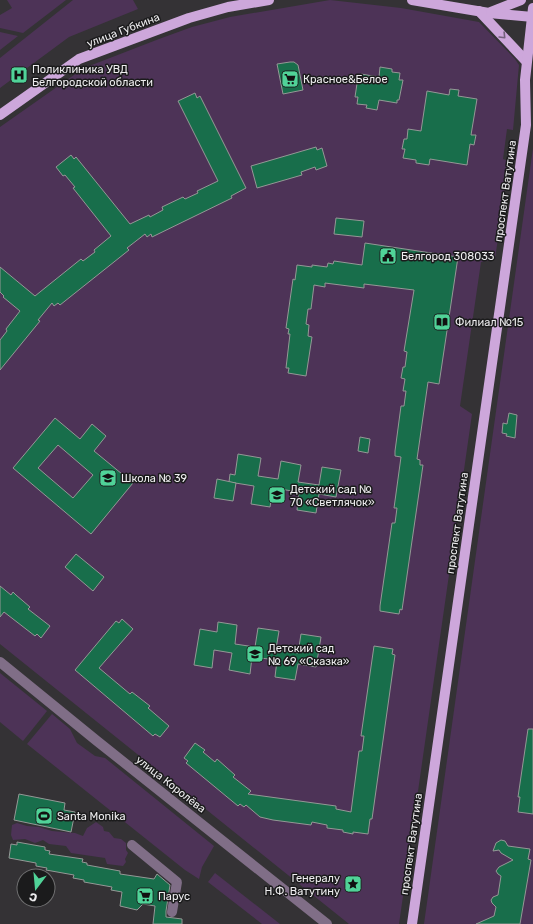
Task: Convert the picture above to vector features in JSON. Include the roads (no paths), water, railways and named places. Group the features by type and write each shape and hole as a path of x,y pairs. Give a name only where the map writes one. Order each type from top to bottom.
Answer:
{"main road":[{"name":"улица Губкина","path":"0,115 79,59 189,18 228,7 269,0"},
{"path":"412,0 484,12 533,15"},
{"path":"484,12 494,8 498,0"},
{"path":"484,12 519,0 533,15"},
{"path":"484,12 530,52"},
{"name":"проспект Ватутина","path":"412,924 526,126 525,80 530,52 533,15"},
{"name":"проспект Ватутина","path":"526,126 533,111"}],"street":[{"name":"улица Королёва","path":"0,662 327,924"},
{"path":"132,845 176,882 172,912"}],"place":[{"name":"Поликлиника УВД Белгородской области","path":"19,75"},
{"name":"Красное&Белое","path":"290,79"},
{"name":"Белгород 308033","path":"388,256"},
{"name":"Филиал №15","path":"442,322"},
{"name":"Школа № 39","path":"108,478"},
{"name":"Детский сад № 70 «Светлячок»","path":"277,495"},
{"name":"Детский сад № 69 «Сказка»","path":"255,654"},
{"name":"Santa Monika","path":"44,816"},
{"name":"Генералу Н.Ф. Ватутину","path":"353,884"},
{"name":"Парус","path":"145,896"}]}
